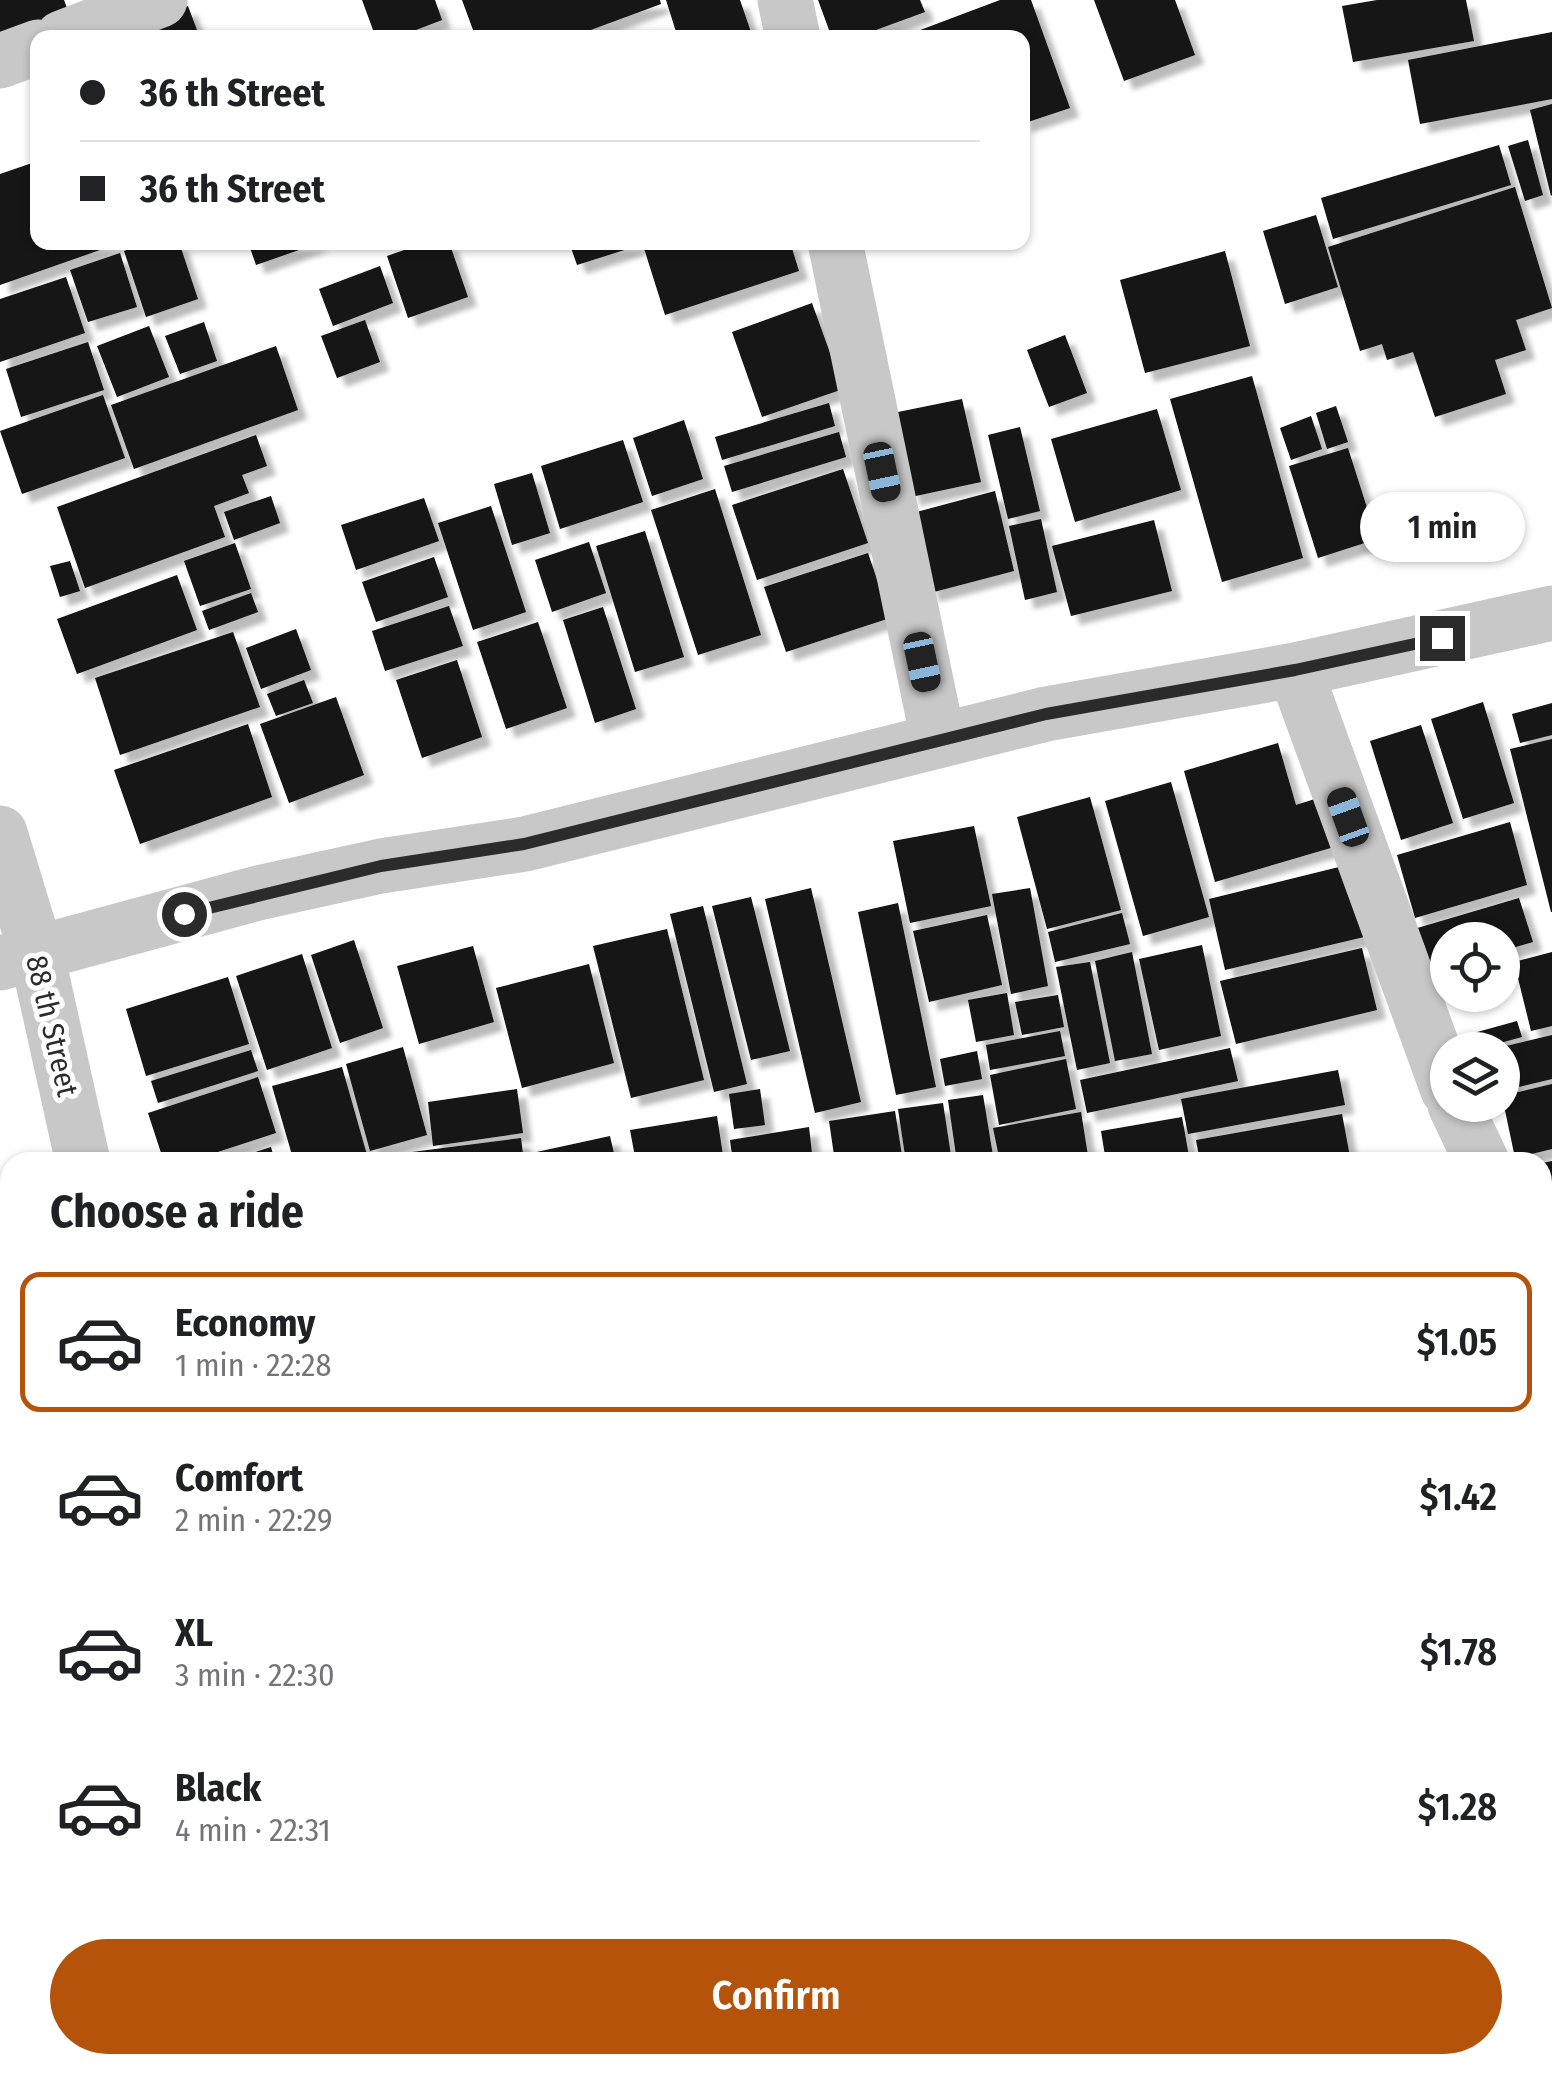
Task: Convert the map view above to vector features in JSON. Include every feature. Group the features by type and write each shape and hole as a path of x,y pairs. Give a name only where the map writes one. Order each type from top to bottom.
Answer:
{"street":[{"path":"91,19 160,0"},
{"path":"785,0 791,30"},
{"path":"0,61 30,50"},
{"path":"837,250 938,739"},
{"path":"19,959 258,893 381,866 524,844 1046,714 1295,670 1552,613"},
{"path":"1295,670 1430,1041"},
{"name":"88 th Street","path":"0,833 19,959 80,1152"},
{"path":"1463,1122 1477,1152"}],"building":[{"path":"0,0 64,0 71,19 0,40"},
{"path":"362,0 435,0 442,20 416,30 373,30"},
{"path":"462,0 660,0 661,4 591,30 473,30"},
{"path":"666,0 740,0 750,30 675,30"},
{"path":"818,0 920,0 925,12 876,30 829,30"},
{"path":"1000,0 1031,0 1070,108 1030,121 1030,30 920,30"},
{"path":"1094,0 1175,0 1195,55 1124,81"},
{"path":"1377,0 1466,0 1474,41 1353,62 1342,6"},
{"path":"188,6 197,30 152,30 149,21"},
{"path":"1552,32 1552,99 1420,124 1408,60"},
{"path":"1552,104 1552,195 1551,196 1530,110"},
{"path":"1528,140 1543,195 1525,201 1508,146"},
{"path":"1499,145 1511,185 1333,239 1321,198"},
{"path":"30,164 30,250 100,250 0,285 0,174"},
{"path":"1515,187 1552,308 1516,320 1526,350 1495,360 1506,394 1435,417 1413,352 1387,360 1382,344 1360,351 1328,247"},
{"path":"1316,215 1338,287 1285,304 1263,231"},
{"path":"182,250 198,299 146,317 124,251"},
{"path":"251,250 299,250 256,265"},
{"path":"404,250 452,250 468,297 408,318 387,256"},
{"path":"572,250 624,250 577,265"},
{"path":"645,250 792,250 799,271 665,315"},
{"path":"1225,251 1250,346 1145,373 1120,280"},
{"path":"120,253 137,307 88,322 70,270"},
{"path":"380,266 393,303 333,326 319,289"},
{"path":"66,277 85,333 0,362 0,299"},
{"path":"812,303 843,389 762,417 732,332"},
{"path":"365,320 380,362 337,378 321,336"},
{"path":"204,322 217,361 180,374 165,336"},
{"path":"149,326 169,377 117,397 97,346"},
{"path":"1065,335 1087,393 1049,407 1027,350"},
{"path":"88,342 104,390 21,417 6,369"},
{"path":"276,346 298,410 134,469 111,405"},
{"path":"1252,376 1303,558 1222,582 1170,399"},
{"path":"103,395 125,458 22,494 0,431"},
{"path":"962,399 981,482 911,497 893,413"},
{"path":"829,403 835,426 722,460 715,437"},
{"path":"1336,406 1348,442 1327,449 1316,413"},
{"path":"1157,409 1181,490 1075,522 1051,439"},
{"path":"1311,416 1322,449 1291,460 1280,428"},
{"path":"684,420 703,479 652,496 633,438"},
{"path":"1020,427 1040,511 1008,519 988,435"},
{"path":"839,432 846,457 732,492 724,466"},
{"path":"256,435 267,466 242,475 249,493 214,506 225,537 85,588 57,507"},
{"path":"623,440 643,502 560,529 541,466"},
{"path":"1348,448 1377,539 1318,558 1289,466"},
{"path":"843,469 868,543 757,580 732,505"},
{"path":"532,473 550,533 512,545 494,484"},
{"path":"715,489 761,635 698,655 651,510"},
{"path":"995,491 1014,571 930,593 909,514"},
{"path":"271,496 280,523 234,540 224,512"},
{"path":"424,498 439,541 356,570 341,525"},
{"path":"491,506 526,612 473,630 438,523"},
{"path":"1041,519 1057,592 1025,600 1009,526"},
{"path":"1154,520 1172,591 1071,616 1052,546"},
{"path":"645,531 684,657 635,672 596,546"},
{"path":"589,542 606,593 552,612 535,560"},
{"path":"235,543 251,589 200,606 184,561"},
{"path":"868,553 890,618 786,652 764,587"},
{"path":"434,557 448,597 376,622 362,582"},
{"path":"70,561 80,591 60,597 50,566"},
{"path":"177,575 197,630 77,674 57,619"},
{"path":"251,593 258,612 209,630 202,611"},
{"path":"449,606 463,646 385,671 372,631"},
{"path":"603,607 636,709 595,723 563,620"},
{"path":"538,622 567,708 506,729 477,642"},
{"path":"296,629 311,670 261,689 246,648"},
{"path":"233,632 260,707 120,755 95,678"},
{"path":"457,660 482,737 422,758 396,680"},
{"path":"304,680 313,703 276,716 267,694"},
{"path":"336,697 364,775 289,803 260,724"},
{"path":"1483,702 1514,803 1463,819 1431,719"},
{"path":"1552,703 1552,735 1520,743 1512,714"},
{"path":"248,724 272,797 140,844 114,770"},
{"path":"1421,725 1453,823 1401,840 1370,741"},
{"path":"1552,739 1552,912 1551,912 1510,749"},
{"path":"1278,743 1296,805 1321,797 1334,847 1215,882 1184,771"},
{"path":"1171,782 1209,917 1143,936 1105,801"},
{"path":"1090,797 1121,910 1047,929 1017,817"},
{"path":"1510,822 1527,885 1415,918 1397,855"},
{"path":"974,826 991,906 910,923 893,841"},
{"path":"1347,865 1364,937 1225,970 1209,899"},
{"path":"811,888 861,1102 815,1113 765,899"},
{"path":"1030,888 1048,986 1011,994 992,894"},
{"path":"751,897 790,1051 751,1060 712,906"},
{"path":"1519,898 1533,942 1520,946 1520,922 1438,922"},
{"path":"898,903 936,1087 896,1095 858,912"},
{"path":"703,906 747,1084 714,1092 670,914"},
{"path":"1122,913 1130,944 1055,962 1048,932"},
{"path":"987,915 1002,985 929,1002 913,931"},
{"path":"1430,924 1430,972 1428,973 1414,929"},
{"path":"667,929 704,1080 631,1098 593,946"},
{"path":"354,940 383,1028 340,1043 311,955"},
{"path":"1202,945 1221,1036 1159,1050 1139,959"},
{"path":"473,946 494,1022 419,1044 397,966"},
{"path":"1362,948 1377,1010 1236,1044 1220,981"},
{"path":"1132,952 1152,1054 1115,1061 1095,961"},
{"path":"1552,952 1552,1026 1531,1031 1520,986 1520,960"},
{"path":"302,954 332,1048 267,1070 236,976"},
{"path":"1090,962 1110,1063 1077,1070 1056,967"},
{"path":"589,964 614,1063 522,1088 496,988"},
{"path":"228,977 249,1044 146,1076 126,1009"},
{"path":"1007,993 1014,1035 976,1042 968,1000"},
{"path":"1058,995 1064,1027 1022,1035 1015,1002"},
{"path":"1517,1021 1522,1037 1520,1032 1477,1032"},
{"path":"1060,1031 1065,1056 990,1070 986,1045"},
{"path":"1552,1035 1552,1079 1520,1087 1520,1043"},
{"path":"403,1047 427,1135 370,1151 346,1064"},
{"path":"1230,1048 1238,1081 1087,1113 1080,1080"},
{"path":"251,1050 258,1071 158,1103 151,1081"},
{"path":"977,1051 982,1079 945,1086 940,1059"},
{"path":"1066,1059 1076,1109 999,1125 990,1075"},
{"path":"342,1067 366,1152 291,1152 272,1086"},
{"path":"1338,1070 1345,1105 1188,1134 1181,1099"},
{"path":"258,1077 276,1133 218,1152 161,1152 148,1113"},
{"path":"1552,1084 1552,1149 1514,1152 1507,1122 1520,1122 1520,1092"},
{"path":"517,1089 523,1133 433,1146 428,1102"},
{"path":"760,1089 765,1125 734,1129 729,1094"},
{"path":"983,1095 992,1152 956,1152 948,1100"},
{"path":"943,1103 950,1152 904,1152 898,1109"},
{"path":"895,1111 901,1152 834,1152 829,1121"},
{"path":"1081,1112 1087,1152 998,1152 993,1128"},
{"path":"1342,1114 1349,1152 1198,1152 1196,1140"},
{"path":"717,1116 722,1152 634,1152 630,1130"},
{"path":"1182,1117 1188,1152 1104,1152 1101,1131"},
{"path":"809,1127 812,1152 732,1152 730,1140"},
{"path":"610,1136 614,1152 537,1152"},
{"path":"521,1138 523,1152 412,1152"}],"route":[{"path":"184,914 381,866 524,844 1046,714 1295,670 1442,638"}]}
